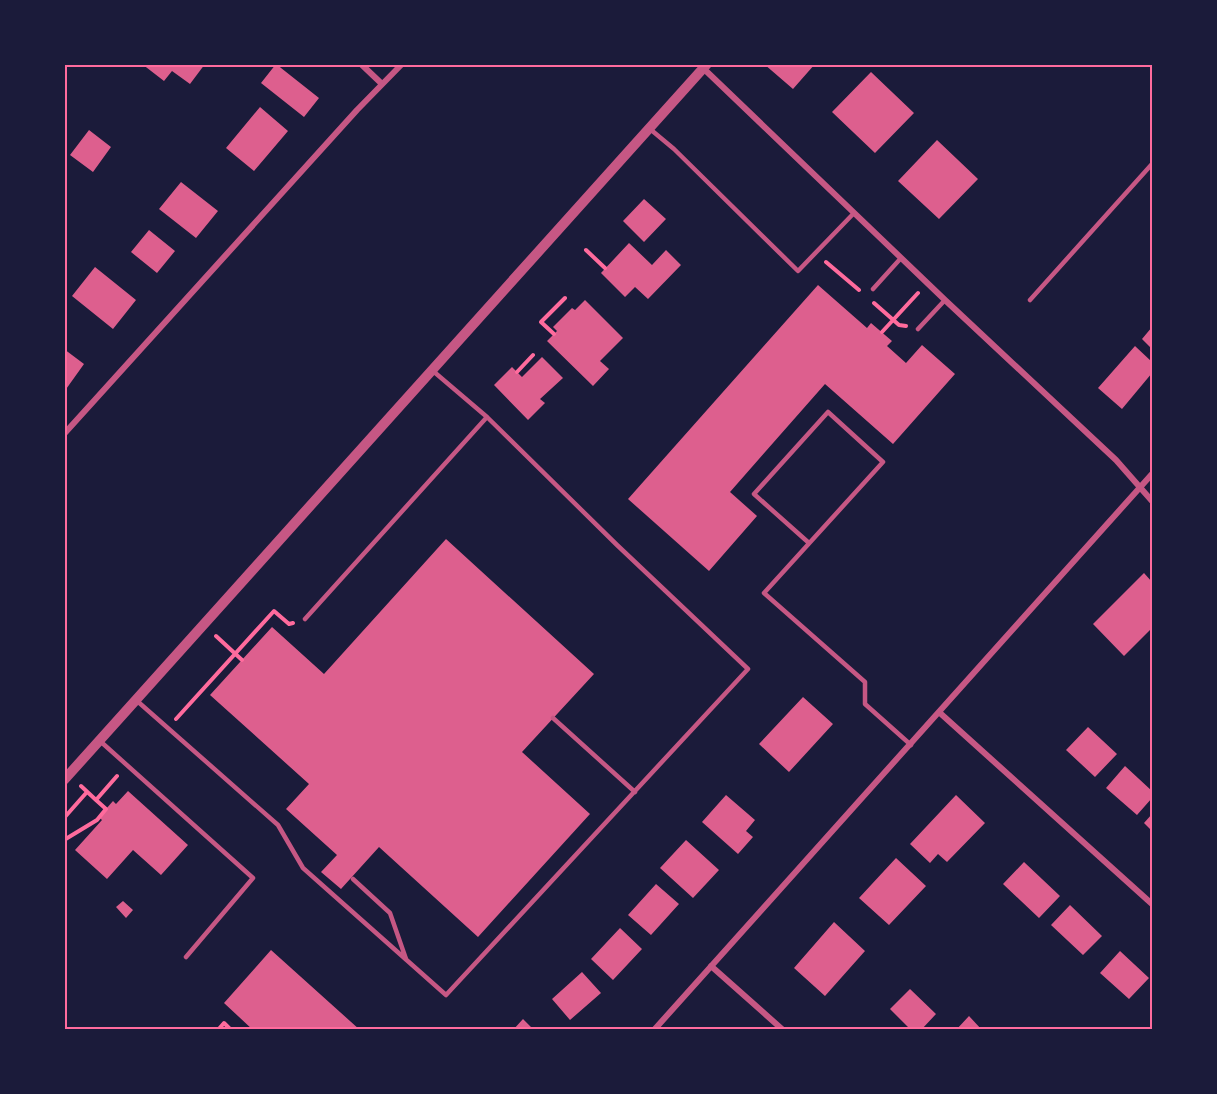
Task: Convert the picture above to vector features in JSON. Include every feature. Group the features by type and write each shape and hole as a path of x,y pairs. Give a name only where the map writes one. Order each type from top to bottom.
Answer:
{"street":[{"path":"361,64 382,84"},
{"path":"64,434 402,64"},
{"path":"64,780 705,67 901,258 1116,460 1152,501"},
{"path":"654,1029 911,746 1152,474"},
{"path":"940,713 1152,904"},
{"path":"711,966 783,1029"}],"lane":[{"path":"650,129 674,149 798,271 854,213"},
{"path":"1030,300 1152,164"},
{"path":"873,288 901,258"},
{"path":"918,329 945,300"},
{"path":"136,700 278,825 303,868 446,995 748,669 487,417 434,371"},
{"path":"809,543 754,494 828,412 883,462 765,593 865,682 865,704 911,746"},
{"path":"305,619 487,417"},
{"path":"553,718 635,792"},
{"path":"100,741 253,878 186,957"},
{"path":"353,879 390,913 407,960"}],"path":[{"path":"586,250 605,268"},
{"path":"554,334 541,322 565,298"},
{"path":"882,332 906,305"},
{"path":"516,372 533,355"},
{"path":"185,709 274,611 289,624"},
{"path":"215,635 242,660"},
{"path":"96,800 119,774"},
{"path":"64,840 96,819 106,809 81,785"},
{"path":"64,818 87,792"},
{"path":"218,1029 224,1023 231,1029"}],"building":[{"path":"142,64 205,64 190,84 172,71 164,81"},
{"path":"276,64 319,98 304,117 261,83"},
{"path":"764,64 815,64 793,89"},
{"path":"871,72 914,113 875,153 832,112"},
{"path":"260,107 288,131 254,171 226,148"},
{"path":"89,130 111,147 93,172 70,155"},
{"path":"937,140 978,179 939,219 898,181"},
{"path":"181,182 218,211 196,238 159,209"},
{"path":"644,199 666,219 644,242 623,221"},
{"path":"149,230 175,251 157,273 131,252"},
{"path":"629,243 652,265 666,250 681,265 648,299 635,287 625,297 601,273"},
{"path":"95,267 136,300 113,329 72,296"},
{"path":"818,285 867,328 871,323 892,341 887,346 906,363 922,345 955,374 893,444 825,384 730,492 757,516 709,571 628,499"},
{"path":"585,300 623,338 600,361 609,369 593,386 547,341 557,331 553,327 572,308 575,310"},
{"path":"1152,327 1152,349 1142,339"},
{"path":"1135,346 1152,362 1152,373 1122,409 1098,388"},
{"path":"64,349 84,364 64,392"},
{"path":"542,357 563,378 540,399 545,403 528,420 494,385 512,367 522,377"},
{"path":"446,539 594,674 522,752 590,814 478,937 379,847 341,889 321,872 337,855 286,809 309,784 210,695 272,627 324,674"},
{"path":"1144,573 1152,582 1152,628 1124,656 1093,624"},
{"path":"803,697 833,724 789,772 759,744"},
{"path":"1088,727 1117,754 1095,777 1066,750"},
{"path":"1125,766 1152,791 1152,798 1137,815 1106,788"},
{"path":"128,791 188,845 161,875 133,850 107,879 75,850 102,820 99,817 113,801 116,804"},
{"path":"726,795 755,820 746,831 753,837 738,854 702,822"},
{"path":"956,795 985,823 947,862 938,854 930,863 910,844"},
{"path":"1152,814 1152,831 1144,823"},
{"path":"686,840 719,870 693,898 660,868"},
{"path":"896,858 926,886 889,925 859,898"},
{"path":"1024,862 1060,896 1039,918 1003,884"},
{"path":"656,884 679,904 651,935 628,915"},
{"path":"123,901 133,910 126,918 116,907"},
{"path":"1070,905 1102,936 1083,955 1051,925"},
{"path":"834,922 865,951 825,996 794,968"},
{"path":"620,928 642,949 613,980 591,959"},
{"path":"271,950 360,1030 253,1030 224,1003"},
{"path":"1120,951 1149,978 1129,999 1100,973"},
{"path":"582,972 601,993 570,1020 552,999"},
{"path":"910,989 936,1014 921,1030 911,1030 890,1009"},
{"path":"969,1016 982,1030 956,1030"},
{"path":"523,1019 534,1030 513,1030"}]}
